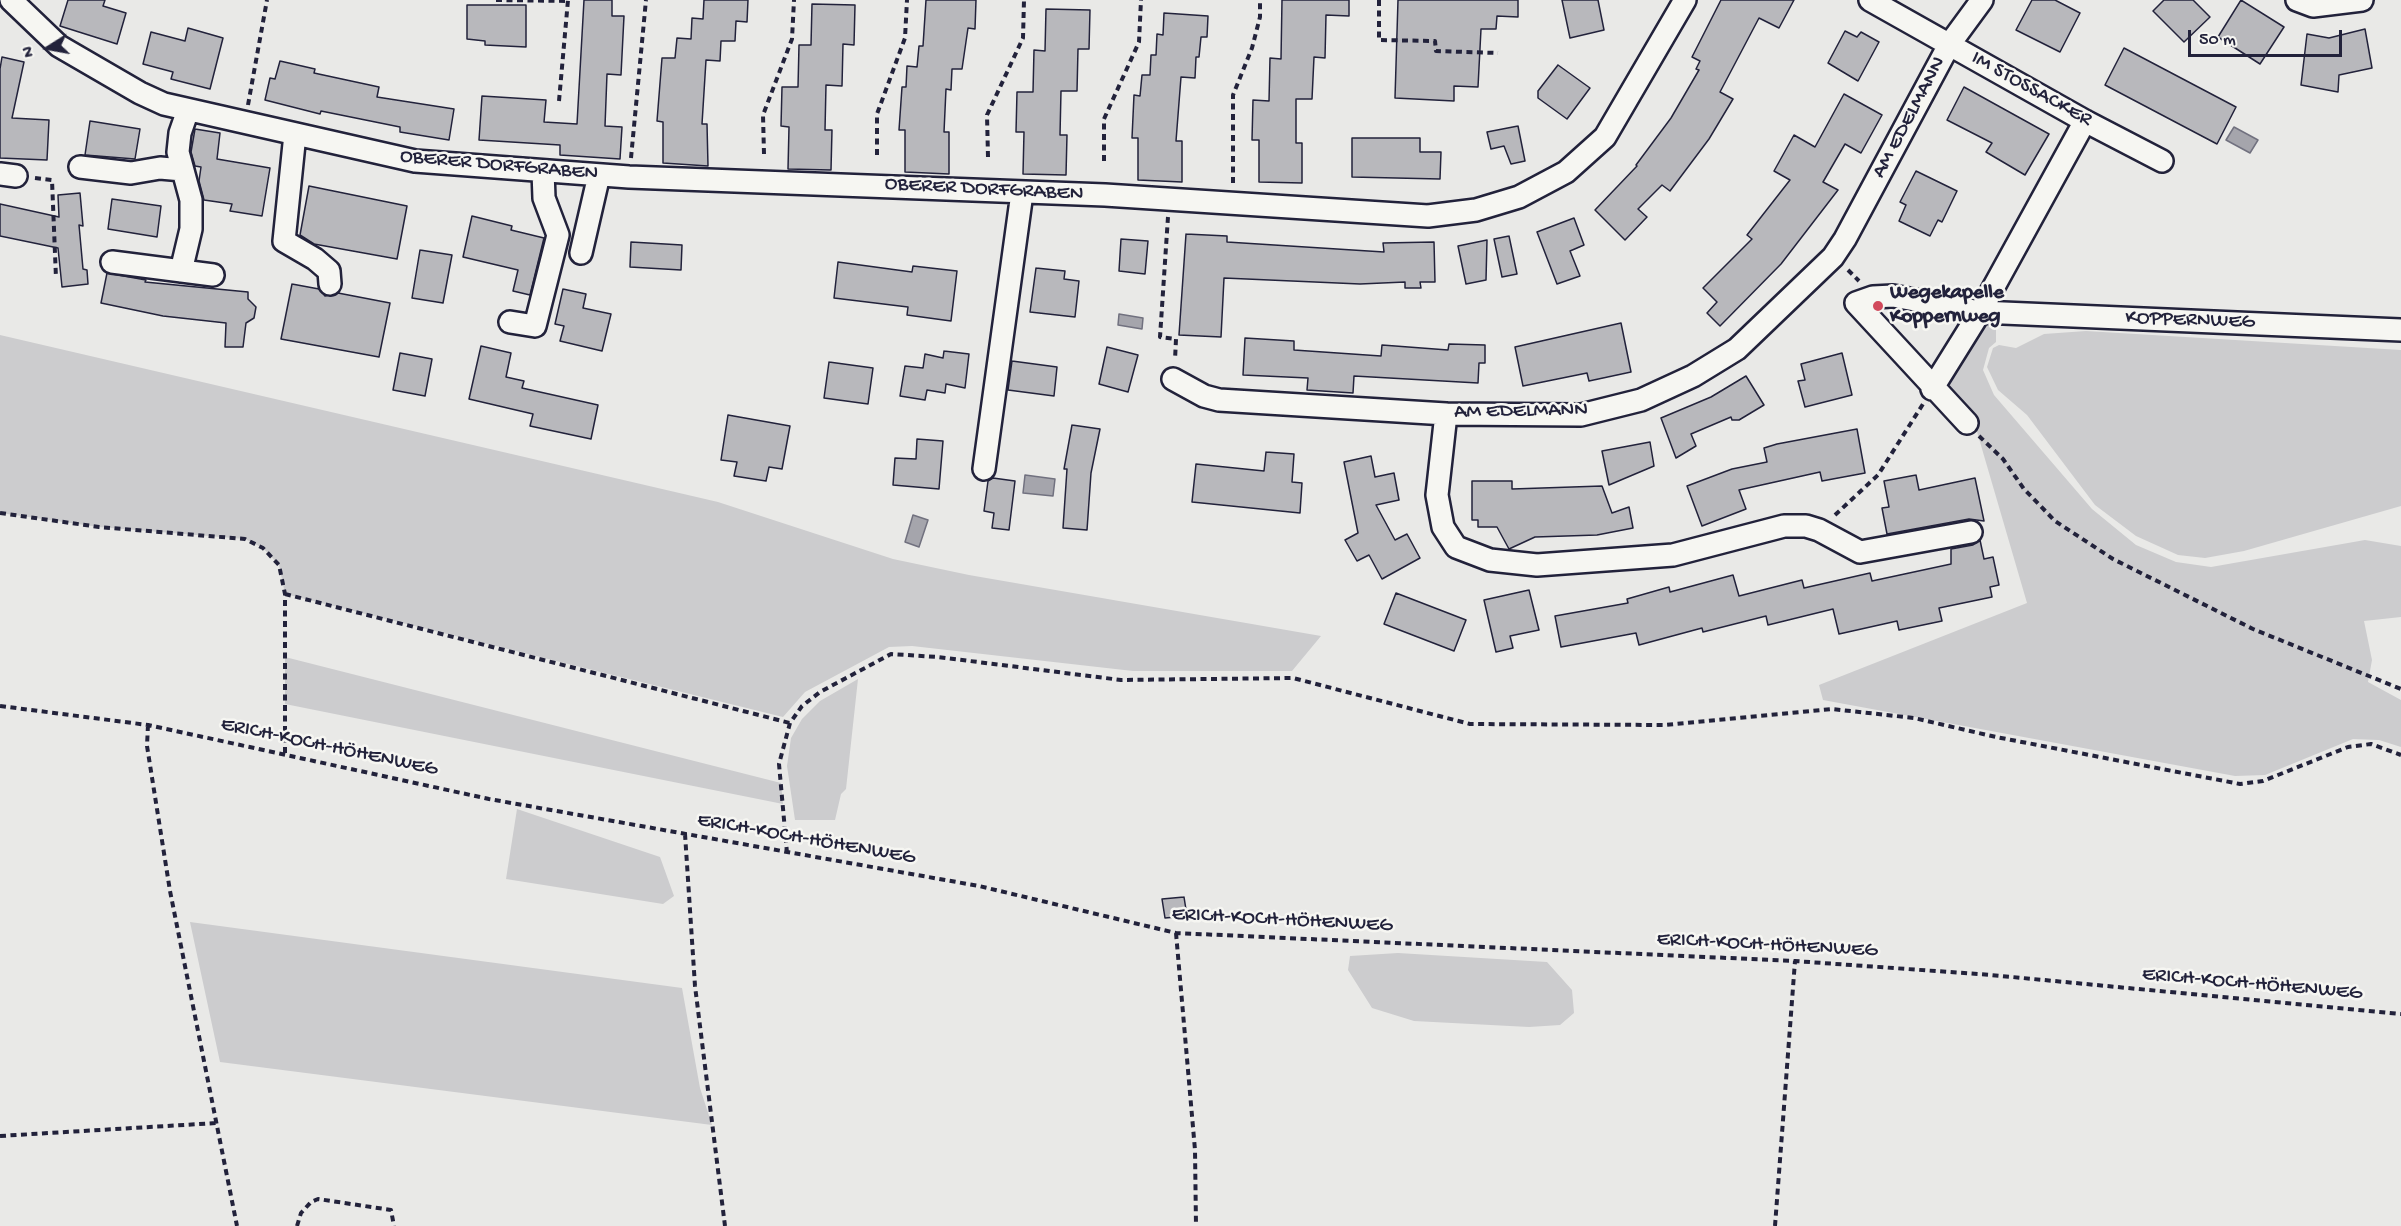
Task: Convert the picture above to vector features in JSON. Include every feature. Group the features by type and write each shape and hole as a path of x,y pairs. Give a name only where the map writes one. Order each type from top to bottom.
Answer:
{"street":[{"name":"OBERER DORFGRABEN","path":"11,0 59,46 87,64 164,104 415,161 599,175 1233,202 1428,216 1476,210 1519,197 1566,172 1605,137 1685,0"},
{"name":"IM STOSSACKER","path":"1870,0 2085,121 2162,161"},
{"name":"AM EDELMANN","path":"1173,379 1204,396 1220,400 1446,414 1581,415 1641,400 1693,376 1737,349 1833,257 1845,239 1949,45 1982,0"},
{"path":"2297,0 2313,6 2362,0"},
{"path":"181,271 191,229 191,200 177,152 180,133 188,110"},
{"path":"1932,389 1980,312 2085,121"},
{"path":"296,134 284,241 329,270 330,284"},
{"path":"80,167 130,172 160,168 183,170"},
{"path":"510,322 535,326 558,234 544,198 543,171"},
{"path":"581,253 599,175"},
{"path":"984,469 1022,193"},
{"path":"112,262 213,275"},
{"name":"KOPPERNWEG","path":"1856,303 1873,297 1893,296 1980,312 2401,330"},
{"path":"1856,303 1932,389 1967,423"},
{"path":"1446,414 1437,495 1443,527 1456,548 1490,560 1537,565 1673,555 1712,546 1765,529 1784,526 1806,526 1819,530 1860,552 1971,532"}],"path":[{"path":"245,123 267,0"},
{"path":"496,0 568,1 559,101"},
{"path":"630,169 646,0"},
{"path":"764,154 763,115 792,39 794,0"},
{"path":"878,155 877,114 905,38 907,0"},
{"path":"988,157 987,115 1023,38 1024,0"},
{"path":"1104,161 1104,119 1139,42 1141,0"},
{"path":"1233,202 1233,95 1252,48 1260,17 1260,0"},
{"path":"1379,0 1379,40 1436,41 1436,51 1498,53"},
{"path":"8,175 52,180 56,278"},
{"path":"1169,199 1160,337 1176,339 1173,379"},
{"path":"1833,257 1859,279 1856,303"},
{"path":"1819,530 1878,475 1932,389"},
{"path":"1967,423 2003,459 2024,489 2055,521 2113,559 2253,629 2401,689"},
{"path":"0,513 99,527 245,539 263,548 279,565 285,594 285,753"},
{"path":"285,594 790,723"},
{"path":"787,853 779,764 790,723 802,706 820,692 891,654 938,657 1121,680 1293,678 1470,724 1665,725 1832,709 1914,718 1996,737 2240,784 2263,781 2349,747 2371,744 2401,755"},
{"name":"ERICH-KOCH-HÖHENWEG","path":"0,706 148,725 489,799 980,886 1176,933 1795,961 1991,975 2401,1014"},
{"path":"148,725 147,746 170,891 237,1226"},
{"path":"685,834 700,1029 725,1226"},
{"path":"1176,933 1196,1150 1196,1226"},
{"path":"1774,1226 1795,961"},
{"path":"0,1136 216,1123"},
{"path":"297,1226 301,1213 311,1202 318,1199 391,1210 394,1226"}],"shaded area":[{"path":"2234,127 2258,140 2250,153 2226,140"},
{"path":"1119,314 1143,318 1142,329 1118,325"},
{"path":"1981,320 1996,325 1996,342 1989,348 1983,370 1994,395 2092,509 2136,545 2176,562 2211,567 2365,540 2401,546 2401,617 2364,621 2372,660 2368,682 2401,700 2401,747 2379,740 2353,739 2265,775 2235,776 1823,700 1819,685 2027,603 1973,418 1948,393 1949,380"},
{"path":"2086,331 2401,350 2401,506 2244,551 2205,558 2178,555 2136,536 2095,505 2027,415 1998,390 1987,367 1993,348 1999,345 2016,348 2044,334"},
{"path":"0,335 718,502 893,559 969,575 1321,636 1292,671 1133,671 912,646 889,647 805,692 783,717 285,594 279,565 263,548 245,539 99,527 0,513"},
{"path":"1025,475 1055,479 1053,496 1023,493"},
{"path":"913,515 928,520 919,547 905,542"},
{"path":"285,657 781,783 783,804 285,704"},
{"path":"858,679 846,789 841,794 835,820 795,820 787,766 791,738 802,719 820,701"},
{"path":"517,809 660,857 674,896 663,904 506,879"},
{"path":"190,922 682,988 700,1088 712,1125 220,1062"},
{"path":"1398,953 1547,962 1572,990 1574,1013 1560,1025 1529,1027 1414,1021 1372,1008 1348,970 1350,956"}],"building":[{"path":"68,0 105,0 103,6 126,13 117,44 60,26"},
{"path":"584,0 612,0 612,16 624,16 621,75 607,74 605,126 622,127 620,159 560,155 560,145 479,140 482,96 546,100 544,122 577,124"},
{"path":"704,0 748,0 747,22 736,21 735,41 721,41 720,61 706,60 702,124 707,124 708,166 663,163 663,122 657,121 662,58 675,58 677,38 691,39 692,18 703,19"},
{"path":"926,0 976,0 975,29 968,28 962,69 952,69 951,90 946,89 944,132 949,132 949,174 905,172 905,130 899,130 902,87 906,87 907,66 917,67 919,46 923,46"},
{"path":"1282,0 1349,0 1349,16 1326,15 1325,58 1314,57 1312,99 1296,99 1296,143 1302,143 1302,183 1259,182 1259,140 1252,140 1253,100 1269,101 1270,58 1281,59"},
{"path":"1398,0 1518,0 1518,17 1497,16 1496,29 1481,29 1478,87 1454,86 1454,101 1395,98"},
{"path":"1562,0 1598,0 1604,30 1570,38"},
{"path":"1721,0 1794,0 1779,28 1759,18 1720,92 1733,99 1709,139 1670,191 1662,185 1638,209 1647,217 1625,240 1595,210 1637,166 1671,118 1699,70 1696,69 1700,61 1692,57"},
{"path":"2032,0 2055,0 2080,13 2060,52 2016,30"},
{"path":"2164,0 2193,0 2210,17 2184,42 2153,11"},
{"path":"2241,0 2284,27 2260,64 2218,37"},
{"path":"812,4 855,5 854,45 843,44 842,86 826,85 825,130 832,130 831,170 788,169 789,127 781,126 782,87 798,87 799,45 811,45"},
{"path":"467,5 526,5 526,47 485,45 485,41 467,39"},
{"path":"1046,9 1090,10 1089,49 1078,49 1077,91 1061,91 1060,135 1067,135 1066,175 1023,174 1024,132 1016,132 1017,92 1033,92 1034,50 1045,51"},
{"path":"1164,13 1208,16 1207,37 1201,37 1199,57 1196,57 1195,78 1181,77 1176,141 1182,141 1182,182 1138,180 1138,138 1132,138 1134,95 1140,96 1142,75 1150,75 1151,55 1156,55 1157,34 1163,35"},
{"path":"188,28 223,38 210,89 171,79 173,72 143,64 151,32 185,41"},
{"path":"2365,29 2372,68 2339,75 2338,92 2301,85 2307,34 2329,38"},
{"path":"1845,31 1857,37 1861,32 1879,42 1858,81 1828,63"},
{"path":"2124,48 2236,107 2217,144 2105,85"},
{"path":"2,57 24,62 12,118 49,120 47,160 0,158"},
{"path":"280,61 315,69 314,73 379,87 377,97 454,109 449,140 400,132 400,127 321,111 320,114 265,100 270,78 275,79"},
{"path":"1558,65 1590,88 1567,119 1538,98 1538,91"},
{"path":"1964,87 2049,134 2025,175 1986,152 1992,143 1947,120"},
{"path":"1844,94 1882,115 1861,153 1845,144 1823,182 1838,190 1781,264 1720,326 1707,313 1717,302 1703,288 1752,239 1747,235 1790,180 1774,171 1794,135 1815,147"},
{"path":"90,121 140,129 135,159 85,155"},
{"path":"1518,126 1525,161 1511,164 1504,146 1491,149 1487,132"},
{"path":"195,129 220,133 217,159 270,168 262,216 230,211 232,204 204,200 199,181 201,167 195,166 191,152"},
{"path":"1352,138 1420,138 1420,152 1441,152 1440,179 1352,177"},
{"path":"1916,171 1957,191 1942,222 1938,220 1930,236 1899,221 1906,205 1900,202"},
{"path":"309,186 407,206 397,259 314,244 300,235"},
{"path":"80,193 83,226 79,225 83,269 87,270 88,284 62,287 58,248 0,236 0,204 59,217 58,195"},
{"path":"112,199 161,206 157,237 108,229"},
{"path":"472,216 512,226 511,230 544,238 530,295 513,291 518,270 463,257"},
{"path":"1574,218 1584,245 1570,251 1580,276 1557,284 1537,232"},
{"path":"1186,234 1227,236 1227,242 1384,252 1383,243 1434,242 1435,282 1420,282 1421,288 1405,288 1405,282 1360,284 1224,278 1221,337 1179,335"},
{"path":"1509,236 1517,274 1502,277 1494,239"},
{"path":"1121,239 1148,241 1145,274 1119,271"},
{"path":"1487,240 1486,280 1466,284 1458,246"},
{"path":"631,242 682,245 681,270 630,267"},
{"path":"420,250 452,255 443,303 412,298"},
{"path":"838,262 912,272 913,266 957,271 951,321 907,315 908,307 834,298"},
{"path":"1036,268 1065,271 1064,279 1079,281 1075,317 1030,312"},
{"path":"107,273 146,280 145,282 248,292 248,299 256,307 254,318 246,323 243,347 225,347 226,323 163,316 101,303"},
{"path":"292,284 319,289 325,296 338,293 390,303 379,357 281,339"},
{"path":"563,289 586,294 583,308 611,314 602,351 560,341 564,326 555,324"},
{"path":"1621,323 1631,372 1589,381 1587,373 1523,386 1515,347"},
{"path":"1245,338 1294,341 1294,350 1381,356 1382,345 1448,350 1449,344 1485,345 1485,363 1479,363 1478,383 1354,376 1353,393 1307,390 1308,378 1243,375"},
{"path":"481,346 511,353 506,377 524,381 522,388 598,405 591,439 530,426 533,414 469,399"},
{"path":"1107,347 1138,355 1128,392 1099,384"},
{"path":"944,351 969,354 965,388 946,384 945,393 927,390 925,400 900,396 905,366 923,368 925,354 943,358"},
{"path":"400,353 432,359 425,396 393,390"},
{"path":"1842,353 1852,395 1805,407 1798,381 1805,380 1801,364"},
{"path":"1012,361 1057,367 1054,396 1008,390"},
{"path":"829,362 873,368 868,404 824,398"},
{"path":"1746,376 1764,405 1739,420 1732,420 1731,417 1691,434 1696,446 1676,458 1661,418 1711,397"},
{"path":"728,415 790,426 782,469 769,467 766,481 734,476 737,462 721,460"},
{"path":"1072,425 1100,429 1091,473 1087,530 1063,528 1067,469 1064,469"},
{"path":"1857,429 1865,473 1822,481 1820,472 1739,490 1746,509 1702,526 1687,486 1732,469 1767,462 1764,448"},
{"path":"917,439 943,441 939,489 893,485 895,458 916,459"},
{"path":"1650,442 1654,466 1609,485 1602,451"},
{"path":"1266,452 1294,454 1292,482 1302,483 1300,513 1192,502 1196,464 1264,471"},
{"path":"1371,456 1375,477 1394,473 1399,500 1376,505 1395,540 1407,534 1420,558 1382,579 1369,555 1357,561 1345,540 1358,533 1344,462"},
{"path":"1916,475 1919,490 1975,478 1984,521 1969,519 1887,534 1882,508 1889,507 1884,481"},
{"path":"993,478 1015,481 1009,530 992,528 994,513 984,511 988,481"},
{"path":"1472,481 1512,481 1512,489 1602,486 1612,513 1629,507 1633,528 1597,535 1535,537 1509,549 1497,527 1478,527 1478,520 1472,520"},
{"path":"1980,540 1984,559 1993,557 1999,585 1990,587 1992,597 1939,608 1942,621 1899,630 1897,621 1839,634 1833,609 1768,625 1766,616 1703,632 1702,628 1639,645 1636,633 1561,647 1555,616 1628,603 1627,599 1669,587 1670,592 1733,575 1739,596 1802,580 1804,588 1870,573 1872,581 1951,564 1951,549 1973,545"},
{"path":"1529,590 1539,630 1510,636 1513,648 1496,652 1484,600"},
{"path":"1396,593 1466,620 1454,651 1384,624"},
{"path":"1184,897 1187,916 1165,918 1162,899"}],"place":[{"name":"Wegekapelle Koppernweg","path":"1878,306"}]}
